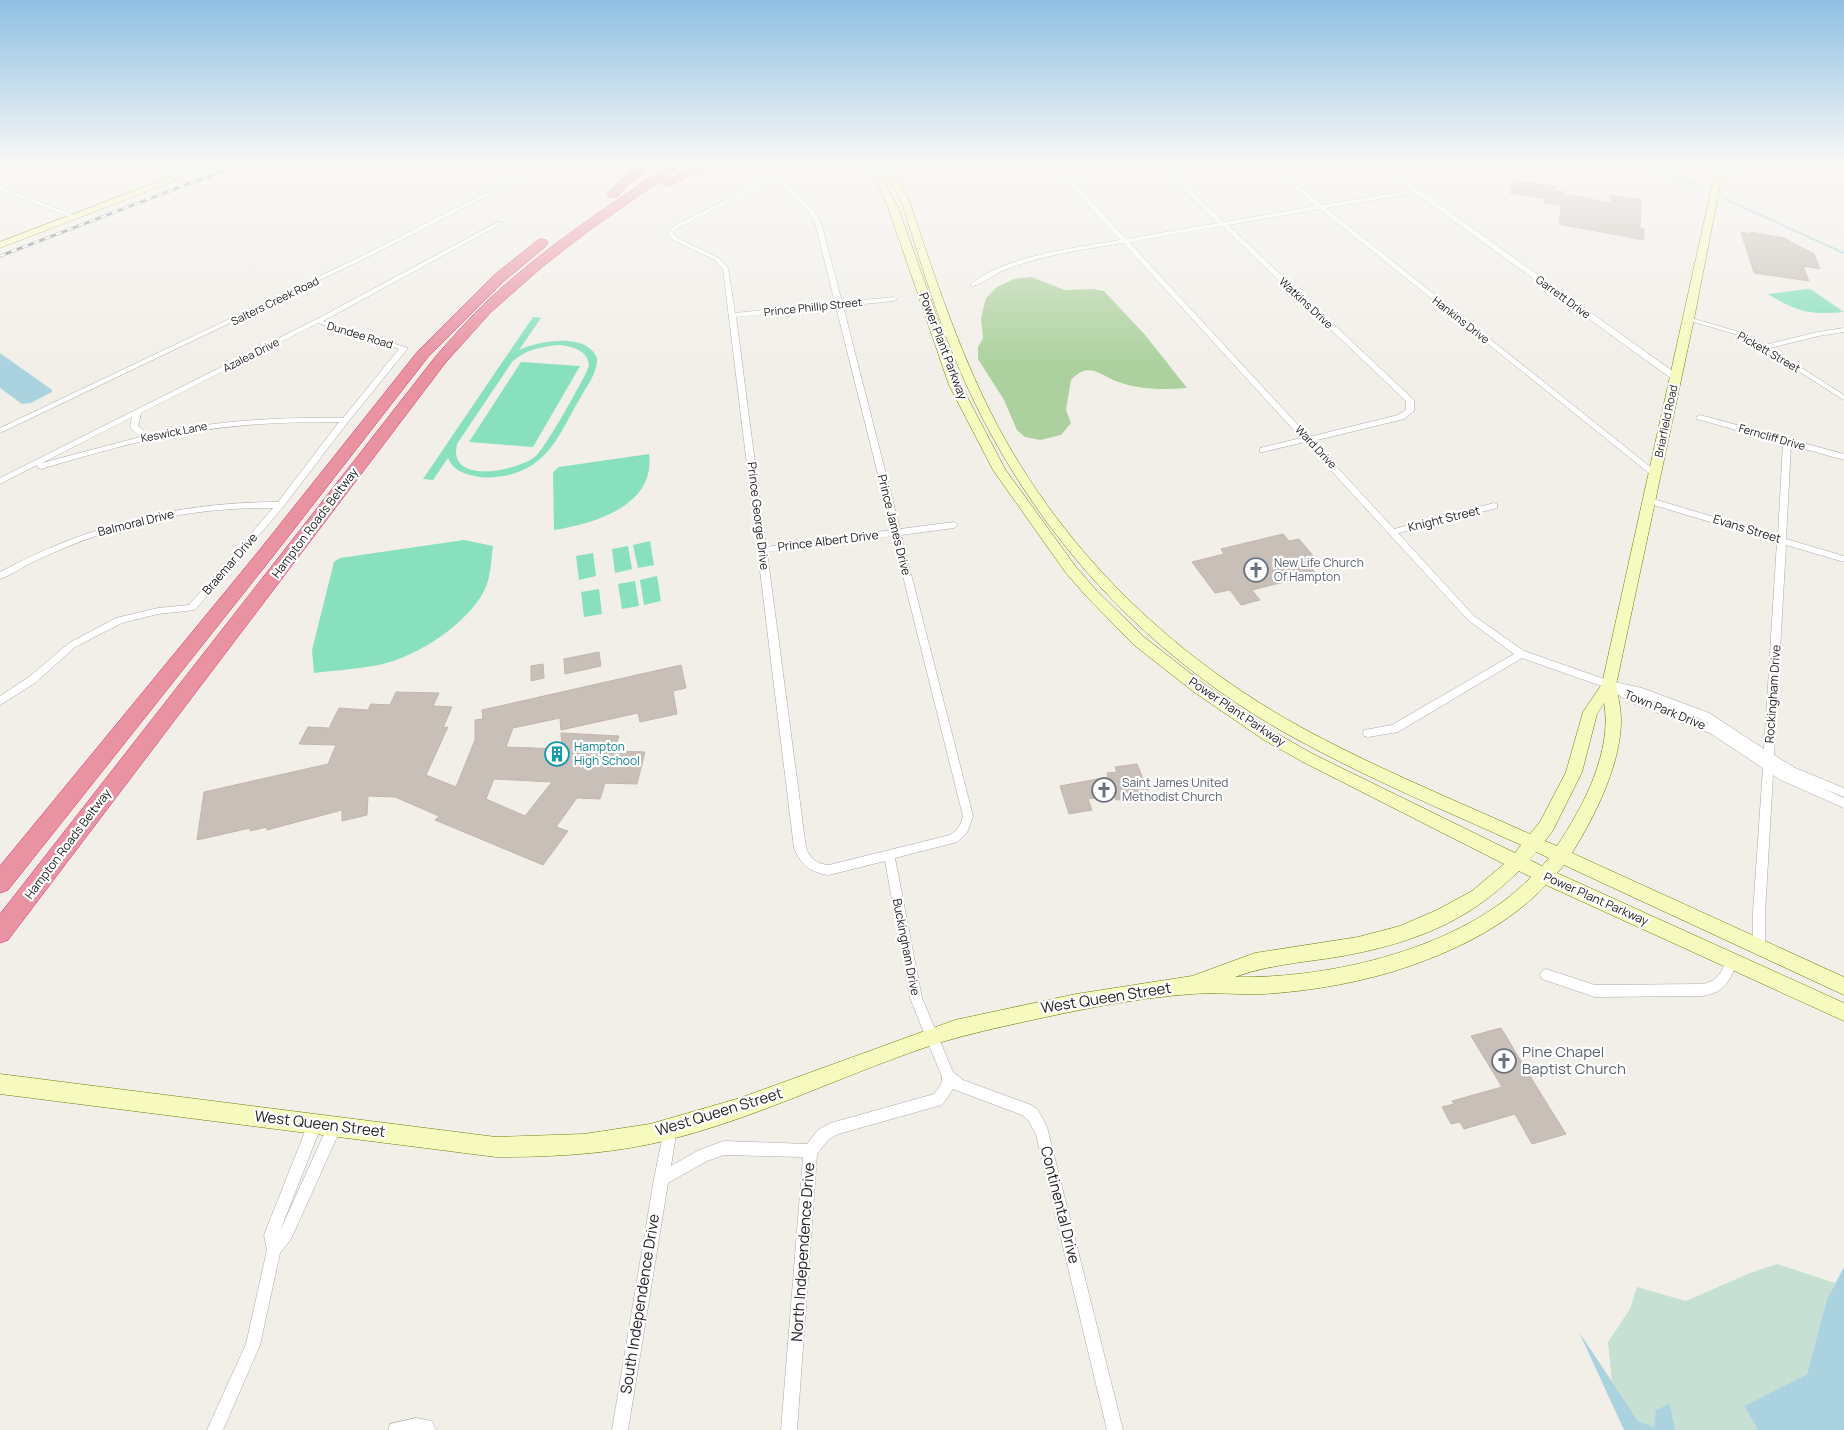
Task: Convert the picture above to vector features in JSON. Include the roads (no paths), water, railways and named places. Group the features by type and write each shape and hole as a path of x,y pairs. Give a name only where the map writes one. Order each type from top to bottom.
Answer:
{"highway":[{"name":"Hampton Roads Beltway","path":"0,932 441,359 478,318 515,283 580,231"},
{"name":"Hampton Roads Beltway","path":"0,883 264,556 423,354 498,279 554,234"}],"main road":[{"path":"0,245 38,231"},
{"name":"Power Plant Parkway","path":"901,231 956,385 999,470 1052,547 1091,593 1133,635 1168,665 1269,736 1349,779 1545,876 1844,1012"},
{"name":"Power Plant Parkway","path":"916,231 963,366 989,419 1029,487 1105,585 1128,608 1182,655 1282,724 1322,746 1844,986"},
{"name":"Briarfield Road","path":"1535,843 1568,788 1580,755 1590,712 1608,685 1650,500 1707,231"},
{"name":"Briarfield Road","path":"1545,876 1562,856 1587,812 1604,768 1614,721 1608,685"},
{"name":"West Queen Street","path":"1188,985 1255,961 1358,945 1412,930 1443,916 1478,896 1518,862 1535,843"},
{"name":"West Queen Street","path":"0,1084 476,1144 528,1147 597,1143 670,1130 743,1106 931,1037 1013,1014 1188,985 1271,985 1354,972 1409,959 1438,949 1486,924 1510,907 1545,876"}],"street":[{"name":"Salters Creek Road","path":"0,431 416,231"},
{"name":"Azalea Drive","path":"0,481 317,321 486,231"},
{"name":"Prince George Drive","path":"672,231 670,233 675,239 717,259 725,266 802,856 813,867 829,870 889,854"},
{"name":"Prince James Drive","path":"819,231 968,816 966,826 961,834 953,839 889,854"},
{"name":"Ward Drive","path":"1115,231 1308,438 1471,618 1521,654 1608,685"},
{"path":"973,286 983,277 1035,258 1183,231"},
{"name":"Watkins Drive","path":"1229,231 1410,400 1410,411 1401,418 1308,438"},
{"name":"Hankins Drive","path":"1348,231 1655,474"},
{"name":"Garrett Drive","path":"1471,231 1675,377"},
{"name":"Prince Phillip Street","path":"732,315 894,299"},
{"name":"Pickett Street","path":"1689,319 1744,335 1844,398"},
{"name":"Dundee Road","path":"317,321 404,348"},
{"path":"1765,347 1818,334 1844,330"},
{"name":"Braemar Drive","path":"0,701 32,680 72,646 119,620 158,611 192,608 280,505 345,420 404,348"},
{"path":"137,412 134,427 145,437"},
{"name":"Ferncliff Drive","path":"1700,417 1844,457"},
{"name":"Keswick Lane","path":"9,477 83,453 145,437 225,423 307,419 345,420"},
{"path":"1263,450 1308,438"},
{"name":"Rockingham Drive","path":"1760,948 1759,913 1777,634 1786,441"},
{"name":"Evans Street","path":"1650,500 1844,559"},
{"name":"Balmoral Drive","path":"0,576 58,546 123,524 171,513 225,506 280,505"},
{"name":"Knight Street","path":"1393,532 1494,506"},
{"name":"Prince Albert Drive","path":"762,550 954,525"},
{"path":"1368,734 1394,729 1521,654"},
{"name":"Town Park Drive","path":"1608,685 1637,701 1714,730 1769,761 1806,779 1844,793"},
{"name":"Town Park Drive","path":"1769,761 1799,785 1844,803"},
{"name":"Buckingham Drive","path":"889,854 916,998 931,1037"},
{"path":"1546,975 1595,991 1702,990 1721,984 1732,961"},
{"path":"931,1037 948,1077"},
{"name":"North Independence Drive","path":"789,1430 810,1151 823,1135 836,1128 938,1099 946,1088 948,1077"},
{"name":"Continental Drive","path":"948,1077 959,1085 1018,1106 1033,1115 1038,1122 1115,1430"},
{"path":"215,1430 253,1345 274,1250 271,1235 325,1125"},
{"path":"274,1250 286,1234 325,1125"},
{"name":"South Independence Drive","path":"620,1430 670,1130"},
{"path":"661,1179 704,1155 724,1148 810,1151"},
{"path":"396,1430 416,1426 426,1427 428,1430"}],"water":[{"path":"0,353 52,390 52,392 31,403 22,404 0,388"},
{"path":"1844,1267 1844,1430 1758,1430 1744,1406 1807,1374 1827,1299"},
{"path":"1579,1332 1638,1421 1654,1427 1656,1410 1670,1404 1675,1430 1624,1430"}],"waterway":[{"path":"1795,231 1844,253"}],"railway":[{"path":"0,256 66,231"}],"place":[{"name":"New Life Church Of Hampton","path":"1256,570"},
{"name":"Hampton High School","path":"557,754"},
{"name":"Saint James United Methodist Church","path":"1104,790"},
{"name":"Pine Chapel Baptist Church","path":"1504,1061"}]}
